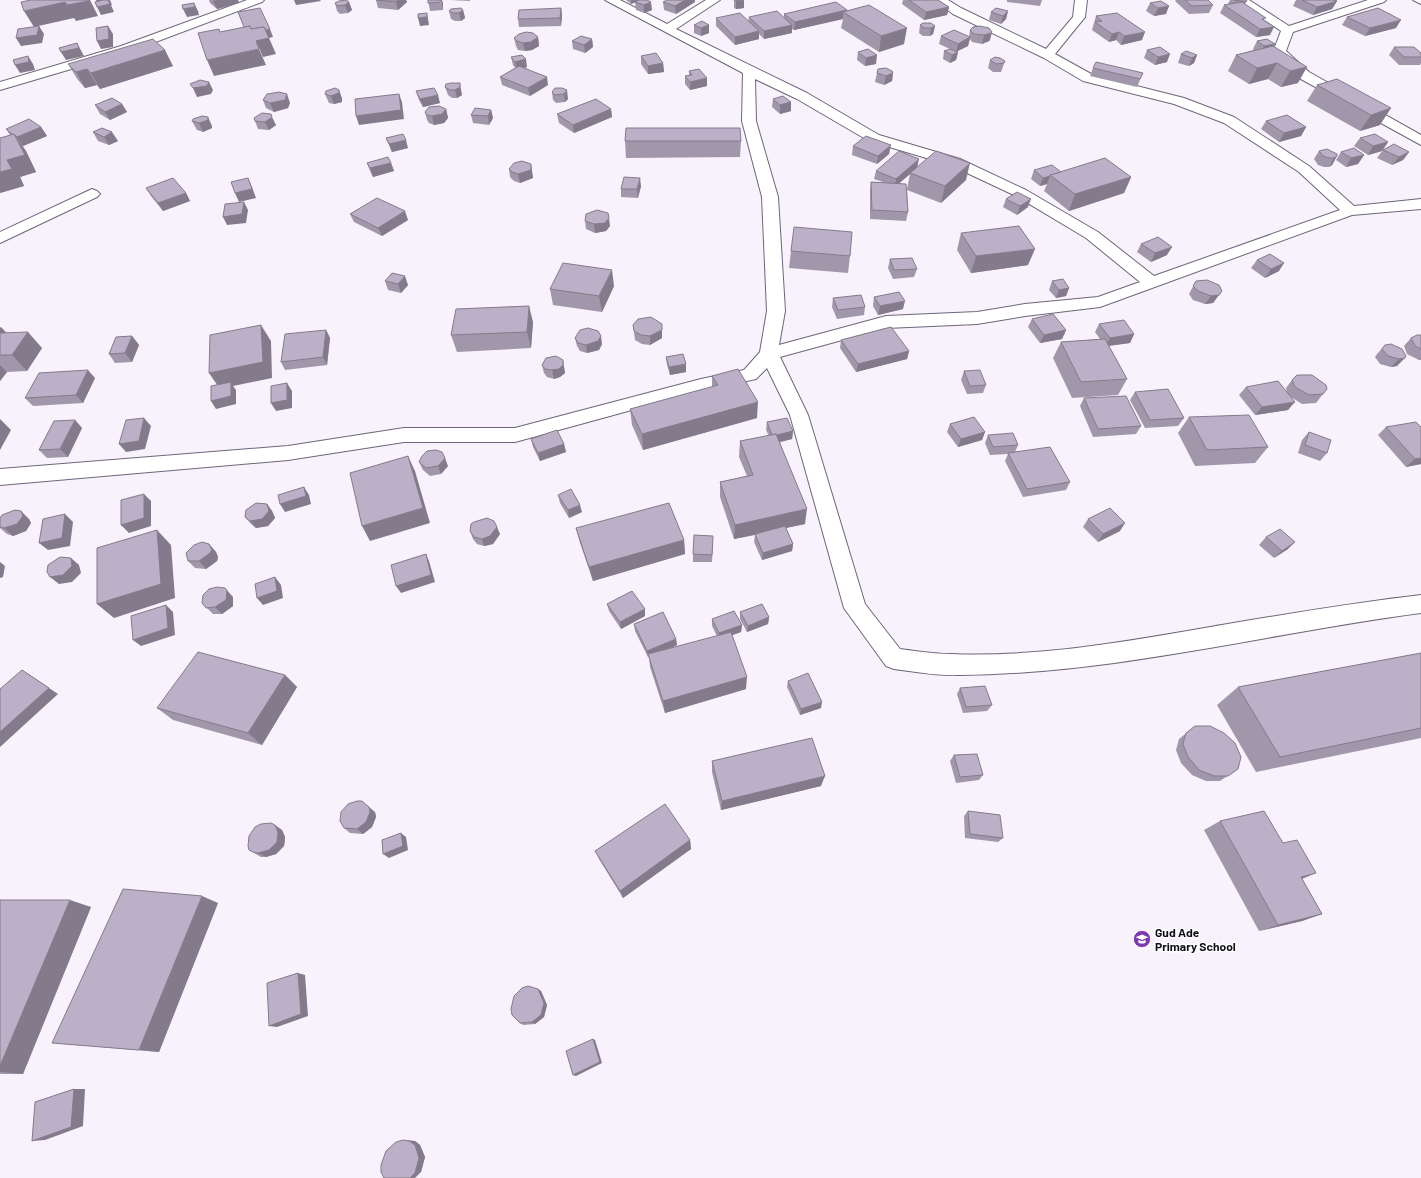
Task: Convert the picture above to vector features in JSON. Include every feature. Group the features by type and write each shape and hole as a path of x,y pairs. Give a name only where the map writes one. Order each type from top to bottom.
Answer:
{"street":[{"path":"0,86 125,49 258,0"},
{"path":"611,0 749,71 802,96 874,138 955,162 1021,193 1092,235 1152,283"},
{"path":"667,29 714,0"},
{"path":"940,0 957,11 1048,55 1088,78 1179,101 1229,120 1304,169 1350,211"},
{"path":"1048,55 1079,17 1080,0"},
{"path":"1241,0 1288,30"},
{"path":"1380,0 1288,30 1279,52 1304,75 1421,141"},
{"path":"749,71 749,121 770,197 776,311 769,354 799,415 855,608 894,659 959,665 1076,659 1364,610 1421,604"},
{"path":"0,238 92,194"},
{"path":"0,477 288,453 404,435 515,435 701,385 750,375 769,354 886,322 977,318 1100,302 1350,211 1421,204"}],"building":[{"path":"31,0 89,1 67,5 65,2 24,11 21,2"},
{"path":"108,0 110,4 97,7 95,2"},
{"path":"346,0 349,2 345,5 337,6 335,3 339,1"},
{"path":"376,0 398,0 396,2"},
{"path":"428,0 441,0 441,2 428,3"},
{"path":"639,0 647,0 651,2 644,5 635,2"},
{"path":"667,0 685,0 675,6 663,2"},
{"path":"909,0 938,0 949,7 926,12"},
{"path":"1185,0 1208,0 1213,5 1192,6"},
{"path":"1234,0 1247,0 1246,2"},
{"path":"1302,0 1334,0 1337,1 1317,7"},
{"path":"1161,1 1169,6 1158,8 1150,3"},
{"path":"836,2 847,10 795,22 784,14"},
{"path":"1242,2 1266,18 1262,19 1274,27 1260,29 1224,5"},
{"path":"194,3 195,7 183,9 182,5"},
{"path":"869,5 907,28 881,36 843,12"},
{"path":"260,8 270,29 266,30 264,27 251,29 250,26 244,27 238,12"},
{"path":"461,8 463,10 459,13 449,11 451,9"},
{"path":"561,8 560,18 518,19 519,10"},
{"path":"996,8 1008,11 1003,16 991,12"},
{"path":"1378,8 1401,20 1370,28 1347,17"},
{"path":"777,11 792,25 764,31 749,17"},
{"path":"427,13 427,17 418,18 418,14"},
{"path":"740,13 759,31 735,37 716,18"},
{"path":"1117,13 1145,32 1124,36 1119,32 1112,34 1095,22 1102,21 1096,16"},
{"path":"702,21 709,25 701,28 694,25"},
{"path":"923,23 931,23 935,26 931,28 924,28 920,25"},
{"path":"39,26 37,35 16,38 18,29"},
{"path":"108,26 109,39 97,41 96,28"},
{"path":"250,26 251,29 264,27 269,38 256,41 259,49 207,60 198,33 219,29 220,32"},
{"path":"980,26 989,28 992,32 984,35 974,34 970,30 973,27"},
{"path":"954,30 970,37 958,44 941,36"},
{"path":"526,32 533,33 538,37 531,42 523,43 514,38 519,34"},
{"path":"581,36 592,39 584,45 572,41"},
{"path":"153,39 165,50 91,73 87,69 76,72 68,64"},
{"path":"1267,39 1275,44 1264,46 1257,41"},
{"path":"77,43 79,48 61,52 59,48"},
{"path":"1273,46 1307,67 1290,71 1277,63 1257,68 1236,55"},
{"path":"1160,47 1170,54 1158,57 1147,50"},
{"path":"1394,47 1414,47 1421,53 1421,57 1404,57"},
{"path":"868,49 877,55 866,58 858,52"},
{"path":"950,49 958,52 952,55 944,51"},
{"path":"1186,51 1197,55 1192,58 1181,54"},
{"path":"656,53 663,63 648,66 641,56"},
{"path":"522,55 526,59 515,62 511,57"},
{"path":"28,56 29,62 15,65 13,60"},
{"path":"995,57 1005,61 1004,63 996,64 990,60"},
{"path":"1096,62 1143,73 1140,79 1093,68"},
{"path":"519,66 547,77 528,88 500,77"},
{"path":"886,68 893,73 886,76 877,73 878,69"},
{"path":"699,69 707,78 690,82 685,76 692,75 689,71"},
{"path":"1337,79 1391,108 1371,115 1317,85"},
{"path":"200,80 209,82 207,86 193,88 190,84"},
{"path":"460,83 460,87 455,90 450,90 445,87 446,84"},
{"path":"335,88 339,90 339,93 331,96 325,94 326,91"},
{"path":"434,88 438,95 420,99 416,91"},
{"path":"555,88 567,90 564,94 555,95 552,92"},
{"path":"279,92 287,94 285,100 270,103 263,100 267,94"},
{"path":"399,94 401,110 356,116 355,99"},
{"path":"783,96 791,102 780,105 773,99"},
{"path":"112,98 122,104 105,112 95,105"},
{"path":"596,99 611,109 573,125 557,114"},
{"path":"439,106 446,109 442,114 432,116 427,115 425,112 429,107"},
{"path":"475,108 491,110 488,116 471,115"},
{"path":"262,113 271,114 272,117 265,122 255,121 254,118"},
{"path":"1287,115 1306,127 1284,133 1266,121"},
{"path":"202,116 208,117 208,120 199,123 192,121 193,119"},
{"path":"29,119 41,127 17,137 6,129"},
{"path":"102,128 112,132 104,137 93,132"},
{"path":"626,128 740,128 741,141 625,141"},
{"path":"14,134 25,155 7,160 12,169 0,172 0,138"},
{"path":"403,134 406,140 389,144 386,138"},
{"path":"1375,134 1388,142 1373,146 1360,138"},
{"path":"866,136 891,145 878,156 853,146"},
{"path":"1394,144 1409,152 1399,157 1383,150"},
{"path":"1354,148 1364,155 1351,158 1341,152"},
{"path":"1327,149 1337,154 1337,156 1334,158 1329,158 1323,156 1319,151"},
{"path":"899,151 919,159 896,179 876,171"},
{"path":"936,151 970,163 945,186 910,173"},
{"path":"388,157 391,163 370,168 367,163"},
{"path":"1105,158 1131,177 1075,194 1050,175"},
{"path":"522,161 531,164 531,170 518,174 509,169 514,163"},
{"path":"1052,165 1061,172 1043,178 1034,170"},
{"path":"624,177 640,178 637,189 621,189"},
{"path":"173,178 186,193 158,203 146,188"},
{"path":"248,178 252,189 235,193 231,182"},
{"path":"871,182 906,184 908,212 872,210"},
{"path":"1017,192 1031,199 1020,206 1006,199"},
{"path":"377,198 405,211 378,228 350,214"},
{"path":"244,202 242,214 223,217 225,204"},
{"path":"597,210 608,213 609,218 605,223 594,224 585,221 586,214"},
{"path":"1019,226 1035,249 976,256 961,233"},
{"path":"794,227 852,232 850,256 791,251"},
{"path":"1158,237 1172,247 1155,253 1141,244"},
{"path":"1270,254 1284,263 1271,269 1257,260"},
{"path":"912,258 917,269 894,270 890,259"},
{"path":"563,263 612,270 599,296 550,289"},
{"path":"392,273 405,276 398,284 385,281"},
{"path":"1063,279 1069,288 1059,290 1052,281"},
{"path":"1207,280 1219,285 1222,291 1219,295 1211,296 1198,291 1193,286 1196,281"},
{"path":"899,292 905,301 880,306 874,297"},
{"path":"861,295 865,307 838,310 833,298"},
{"path":"529,306 527,332 451,335 456,309"},
{"path":"1053,314 1066,330 1044,335 1032,319"},
{"path":"651,317 662,324 662,330 650,336 641,335 634,331 633,325 638,319"},
{"path":"1124,320 1134,334 1110,338 1099,324"},
{"path":"261,325 263,362 209,373 210,335"},
{"path":"891,327 909,351 858,364 841,340"},
{"path":"588,328 598,331 601,336 598,341 586,345 578,343 575,338 580,330"},
{"path":"326,330 323,357 281,362 285,334"},
{"path":"28,332 12,355 0,355 0,333"},
{"path":"1421,335 1421,349 1415,346 1411,338"},
{"path":"132,336 125,353 109,354 116,337"},
{"path":"1105,339 1127,379 1081,382 1061,342"},
{"path":"1391,344 1402,349 1406,356 1405,358 1399,359 1388,356 1382,349 1385,345"},
{"path":"683,354 686,364 669,367 666,357"},
{"path":"556,356 563,360 563,365 559,369 545,369 542,365 546,358"},
{"path":"738,369 758,402 642,434 630,409 718,385 712,376"},
{"path":"88,370 76,395 25,398 39,373"},
{"path":"980,370 986,385 970,386 964,371"},
{"path":"1297,375 1312,375 1326,385 1327,389 1323,394 1309,395 1295,387 1292,380"},
{"path":"1278,381 1295,402 1262,407 1246,387"},
{"path":"231,382 231,396 211,401 211,386"},
{"path":"287,383 287,400 271,403 271,386"},
{"path":"1168,389 1184,418 1150,420 1135,392"},
{"path":"1126,396 1141,426 1098,429 1084,398"},
{"path":"1249,415 1268,447 1207,450 1189,417"},
{"path":"974,417 985,432 961,439 950,424"},
{"path":"144,418 139,441 119,444 126,420"},
{"path":"787,418 793,431 772,435 767,422"},
{"path":"75,420 60,449 39,450 54,421"},
{"path":"1416,422 1421,427 1421,458 1415,459 1386,427"},
{"path":"557,430 564,444 538,453 531,439"},
{"path":"1309,432 1331,440 1327,453 1305,445"},
{"path":"1013,433 1018,445 993,447 988,435"},
{"path":"776,434 807,509 735,525 720,482 753,475 740,441"},
{"path":"1050,447 1070,482 1027,489 1008,453"},
{"path":"436,450 442,452 445,458 438,466 426,468 419,462 427,451"},
{"path":"408,456 423,508 362,526 350,473"},
{"path":"304,487 306,496 280,504 278,495"},
{"path":"571,489 580,505 568,510 558,495"},
{"path":"144,494 144,518 121,525 121,500"},
{"path":"256,503 267,504 269,511 262,519 250,521 245,517 246,510"},
{"path":"669,503 684,540 589,567 576,528"},
{"path":"1110,508 1125,523 1103,534 1088,519"},
{"path":"15,510 21,511 23,516 17,524 4,528 0,527 0,518 2,515"},
{"path":"65,514 62,538 39,543 43,519"},
{"path":"487,518 494,521 497,527 490,536 482,539 474,537 470,531 471,524"},
{"path":"785,526 793,544 763,553 755,534"},
{"path":"1280,529 1295,542 1282,551 1266,537"},
{"path":"157,530 161,584 97,604 97,548"},
{"path":"694,535 713,536 712,555 693,554"},
{"path":"202,542 209,544 212,550 210,553 199,561 188,561 186,553 194,545"},
{"path":"426,554 431,575 396,586 391,565"},
{"path":"60,557 71,558 72,566 63,575 50,577 47,572 48,565"},
{"path":"275,577 277,591 257,598 255,584"},
{"path":"217,587 225,588 227,590 226,600 215,607 206,608 202,603 203,595 209,589"},
{"path":"632,591 645,609 620,622 607,604"},
{"path":"762,604 769,617 748,626 740,612"},
{"path":"166,605 168,628 133,640 131,616"},
{"path":"734,611 742,625 719,633 712,619"},
{"path":"663,612 676,639 647,651 634,624"},
{"path":"731,632 747,677 663,701 648,654"},
{"path":"198,652 285,675 248,733 157,708"},
{"path":"1421,653 1421,728 1280,757 1238,687"},
{"path":"22,670 49,688 0,732 0,689"},
{"path":"808,673 822,702 801,709 788,681"},
{"path":"985,686 992,705 966,707 960,688"},
{"path":"1195,726 1210,726 1224,733 1235,743 1241,757 1238,769 1228,776 1214,776 1199,770 1188,757 1183,744 1186,733"},
{"path":"812,738 825,776 722,801 712,761"},
{"path":"977,754 983,775 960,777 954,755"},
{"path":"362,801 369,807 370,812 366,822 357,829 344,828 340,821 341,812 348,804"},
{"path":"665,804 690,840 620,891 595,851"},
{"path":"968,811 1000,815 1003,838 970,834"},
{"path":"1264,811 1283,843 1297,840 1316,873 1301,877 1322,914 1278,925 1220,821"},
{"path":"271,823 275,825 278,832 277,842 269,850 258,853 249,850 249,836 255,827 261,824"},
{"path":"401,833 403,846 383,854 382,840"},
{"path":"123,889 202,896 139,1050 52,1043"},
{"path":"0,900 70,900 0,1066"},
{"path":"298,973 301,1014 269,1026 267,983"},
{"path":"528,986 538,989 544,1003 541,1015 532,1022 520,1023 512,1015 511,1009 514,996 522,988"},
{"path":"593,1039 600,1062 573,1075 566,1051"},
{"path":"74,1089 71,1127 32,1141 35,1102"},
{"path":"403,1140 409,1141 415,1145 419,1158 415,1173 410,1178 384,1178 381,1172 381,1165 386,1151 396,1142"}],"place":[{"name":"Gud Ade Primary School","path":"1142,939"}]}
